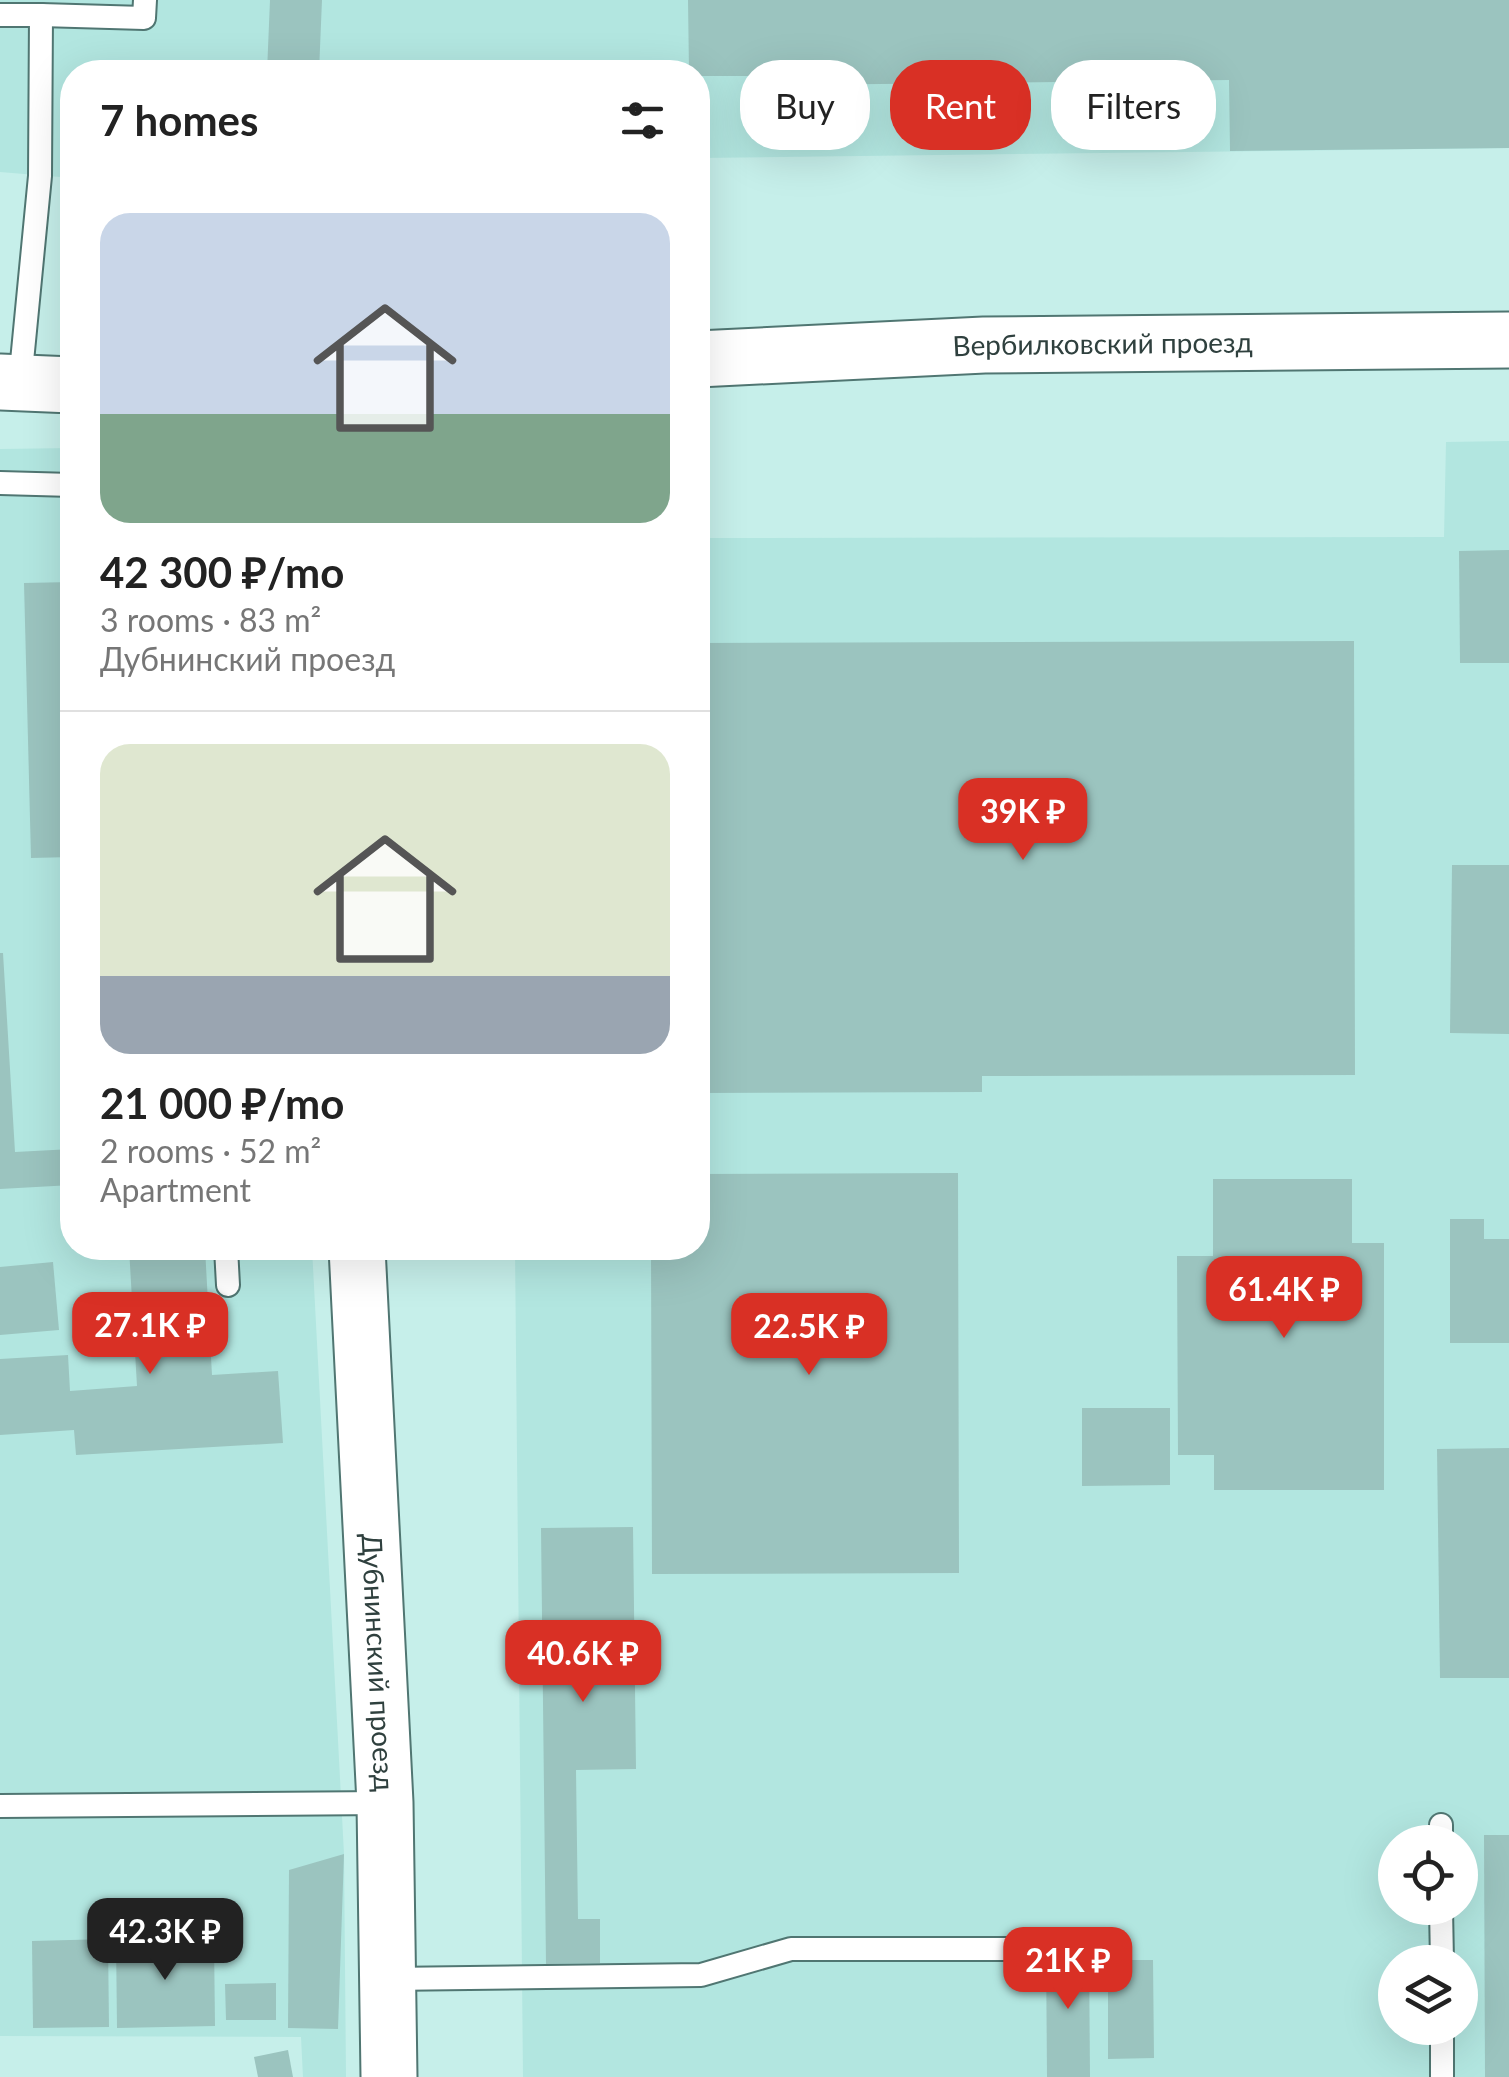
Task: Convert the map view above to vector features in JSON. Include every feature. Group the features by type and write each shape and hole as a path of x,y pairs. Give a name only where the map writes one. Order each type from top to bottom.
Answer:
{"street":[{"name":"Вербилковский проезд","path":"710,358 984,345 1509,340"},
{"name":"Дубнинский проезд","path":"358,1260 385,1803 389,2077"}],"lane":[{"path":"0,15 144,18 145,0"},
{"path":"31,383 40,176 41,15"},
{"path":"0,483 60,485"},
{"path":"227,1260 228,1285"},
{"path":"0,1806 385,1803"},
{"path":"388,1978 701,1975 791,1949 1012,1949"},
{"path":"1442,2045 1442,2077"}],"shaded area":[{"path":"0,0 1509,0 1509,148 710,158 710,60 60,60 60,177 0,172"},
{"path":"1509,441 1509,2077 523,2077 515,1260 710,1260 710,538 1444,537 1446,442"},
{"path":"60,448 60,1260 313,1260 344,1854 346,2077 303,2077 301,2037 0,2036 0,449"}],"building":[{"path":"270,0 322,0 320,60 268,60"},
{"path":"688,0 1509,0 1509,148 1230,151 1229,80 1216,80 1216,60 1051,60 1051,82 1031,82 1031,60 890,60 890,84 870,84 870,60 740,60 740,76 710,76 710,60 689,60"},
{"path":"1509,550 1509,663 1460,663 1459,551"},
{"path":"60,582 60,857 31,858 24,583"},
{"path":"1354,641 1355,1075 982,1076 982,1092 710,1093 710,643"},
{"path":"1452,865 1509,865 1509,1034 1450,1033"},
{"path":"3,953 15,1152 60,1150 60,1186 0,1189"},
{"path":"958,1173 959,1573 652,1574 651,1260 710,1260 710,1174"},
{"path":"1213,1179 1352,1179 1352,1243 1384,1243 1384,1490 1214,1490 1214,1455 1178,1455 1177,1256 1213,1256"},
{"path":"1450,1219 1484,1219 1484,1239 1509,1239 1509,1343 1450,1343"},
{"path":"130,1260 206,1260 212,1375 278,1371 283,1443 76,1455 74,1430 0,1435 0,1359 68,1355 70,1391 137,1386"},
{"path":"53,1262 59,1330 0,1335 0,1267"},
{"path":"1082,1408 1170,1408 1170,1485 1082,1486"},
{"path":"1509,1448 1509,1678 1440,1678 1437,1449"},
{"path":"633,1527 636,1769 576,1770 578,1919 600,1919 600,1963 546,1964 541,1528"},
{"path":"1484,1835 1509,1835 1509,2077 1485,2077"},
{"path":"344,1854 338,2029 288,2028 289,1870"},
{"path":"108,1939 109,2027 33,2028 32,1941"},
{"path":"214,1939 215,2026 117,2028 116,1940"},
{"path":"1089,1946 1090,2077 1047,2077 1046,1947"},
{"path":"1125,1960 1153,1960 1154,2058 1108,2059 1108,1972 1125,1972"},
{"path":"276,1983 276,2020 226,2020 225,1984"},
{"path":"288,2050 293,2077 258,2077 254,2057"}]}
